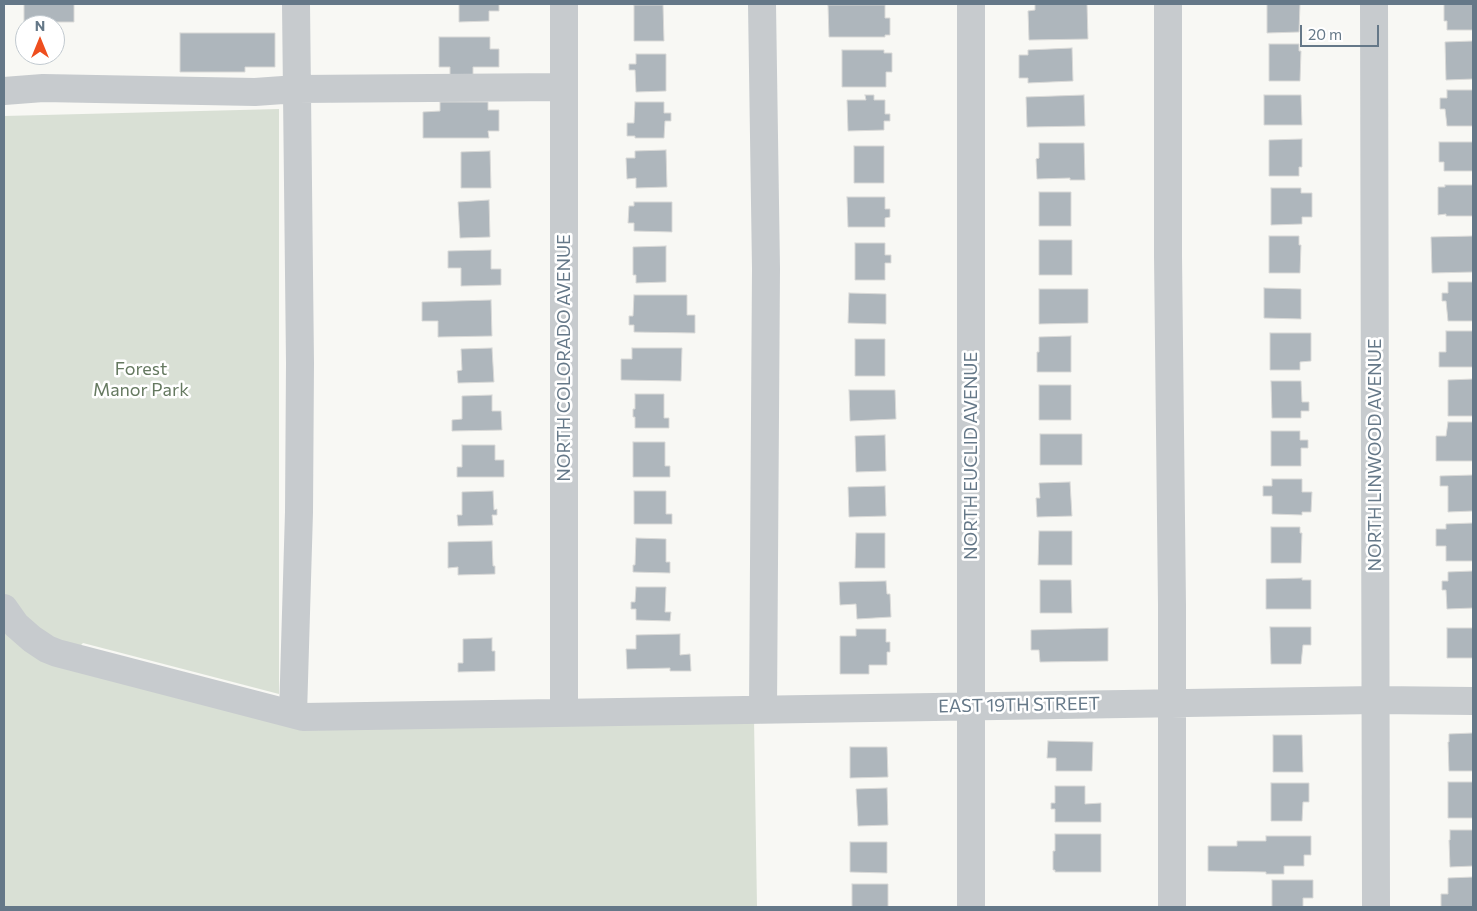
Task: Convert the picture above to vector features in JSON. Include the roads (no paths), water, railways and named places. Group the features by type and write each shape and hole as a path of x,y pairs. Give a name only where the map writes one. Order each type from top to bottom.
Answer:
{"street":[{"path":"293,714 299,472 296,4"},
{"name":"NORTH COLORADO AVENUE","path":"564,4 564,712"},
{"path":"762,4 766,269 763,709"},
{"name":"NORTH EUCLID AVENUE","path":"971,4 971,907"},
{"path":"1168,4 1172,906"},
{"name":"NORTH LINWOOD AVENUE","path":"1374,4 1376,907"},
{"path":"4,91 43,88 255,92 297,89 564,87"},
{"name":"EAST 19TH STREET","path":"4,608 16,625 32,639 57,653 303,717 1473,700"}],"park label":[{"name":"Forest Manor Park","path":"141,379"}]}
